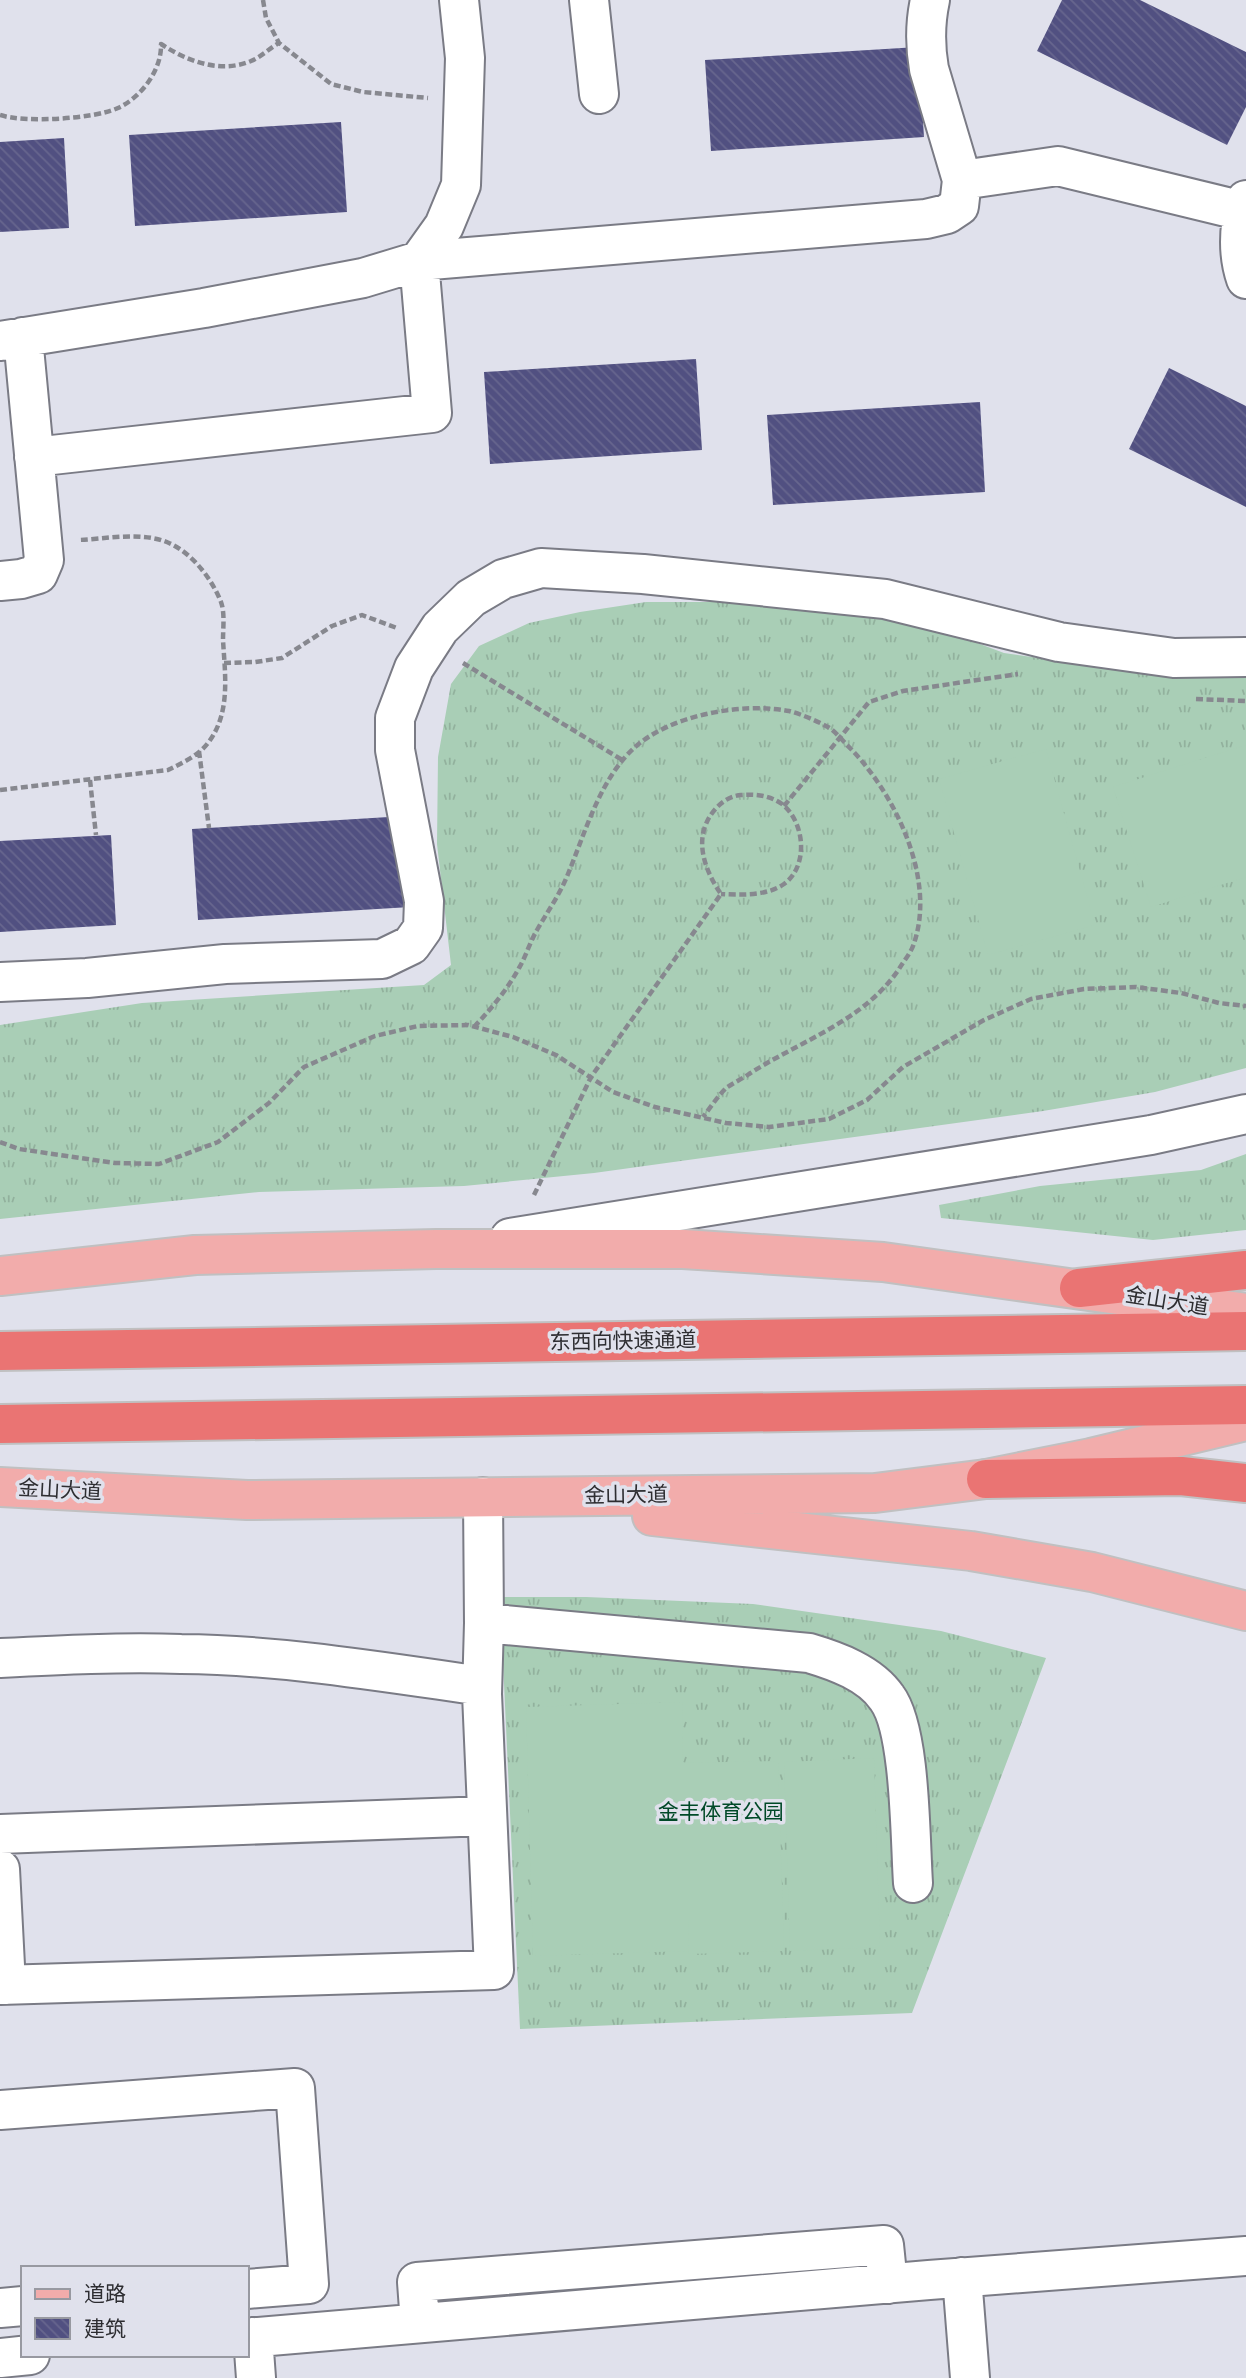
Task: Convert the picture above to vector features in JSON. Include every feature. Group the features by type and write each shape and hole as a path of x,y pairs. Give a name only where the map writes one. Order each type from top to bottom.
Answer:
{"highway":[{"path":"1079,1288 1246,1270"},
{"name":"东西向快速通道","path":"0,1351 1246,1331"},
{"path":"0,1424 1246,1405"},
{"path":"986,1479 1181,1476 1246,1483"}],"main road":[{"name":"金山大道","path":"0,1276 195,1255 436,1249 709,1251 883,1262 1246,1313"},
{"name":"金山大道","path":"0,1487 247,1500 875,1493 986,1479 1246,1422"},
{"path":"483,1497 971,1551 1092,1572 1246,1611"}],"street":[{"path":"34,457 432,413 419,261 444,226 461,185 465,58 458,0"},
{"path":"589,0 599,94"},
{"path":"0,581 38,574 44,559 34,457 11,339 204,308 350,280 419,261 926,219 947,214 959,206 962,180 929,69 926,23 930,0"},
{"path":"962,180 1058,166 1245,205 1239,238 1246,279"},
{"path":"0,982 87,978 225,964 382,959 411,945 423,928 424,901 396,750 396,718 414,668 440,628 471,598 503,579 541,568 643,574 885,599 1059,642 1174,659 1246,657"},
{"path":"436,1249 1151,1135 1246,1114"},
{"path":"0,1868 3,1985 494,1970 482,1686 483,1497"},
{"path":"484,1623 809,1653 854,1670 887,1698 897,1721 905,1757 913,1883"},
{"path":"0,1658 169,1654 253,1657 482,1686"},
{"path":"0,1834 487,1816"},
{"path":"0,2110 295,2088 309,2284 248,2288"},
{"path":"256,2378 250,2337 1246,2256"},
{"path":"962,2277 970,2378"},
{"path":"0,2308 21,2306"},
{"path":"0,2358 21,2356"}],"path":[{"path":"263,0 266,18 279,43 331,84 363,92 463,101"},
{"path":"0,115 11,119 46,120 118,108 139,93 152,75 162,58 161,44 190,61 220,66 251,61 279,43"},
{"path":"0,790 168,770 188,761 207,744 220,722 226,695 222,605 211,582 191,558 169,543 141,537 42,542"},
{"path":"784,806 869,702 903,691 1023,673"},
{"path":"1189,698 1246,701"},
{"path":"474,1027 521,966 536,931 567,876 608,781 633,749 661,730 700,715 741,709 790,711 830,728 868,765 907,836 918,878 921,914 913,948 874,998 843,1021 773,1058 726,1089 703,1117"},
{"path":"199,751 209,828"},
{"path":"90,780 96,835"},
{"path":"752,794 768,797 784,806 800,834 802,853 795,871 785,884 771,891 721,894 711,879 702,840 706,823 718,805 734,795 752,794"},
{"path":"514,1237 591,1077 721,894"},
{"path":"0,1142 19,1149 114,1163 159,1164 218,1142 269,1103 304,1067 375,1036 418,1026 474,1027 513,1037 556,1055 613,1092 655,1107 726,1123 769,1127 829,1119 867,1100 903,1067 984,1020 1031,999 1084,989 1136,987 1246,1006"}],"green space":[{"path":"646,602 737,602 889,610 1004,653 1108,668 1217,677 1246,676 1246,1068 1155,1092 1043,1111 594,1173 464,1186 259,1192 0,1219 0,1025 142,1003 424,985 451,965 437,844 438,757 451,684 479,646 529,623"},
{"path":"1246,745 1246,877 1151,907 1113,787"},
{"path":"1046,749 1095,925 988,955 939,779"},
{"path":"1246,1154 1246,1230 1153,1240 941,1218 939,1205 1040,1186 1201,1170"},
{"name":"金丰体育公园","path":"500,1597 586,1597 753,1604 941,1631 1046,1658 912,2013 520,2029"},
{"path":"682,1702 683,1763 778,1761 784,1951 689,1954 688,1919 688,1951 533,1956 526,1707"},
{"path":"874,1758 880,1947 790,1951 784,1762"}],"building":[{"path":"1062,0 1140,0 1246,52 1246,107 1227,145 1037,51"},
{"path":"918,47 924,137 711,151 705,60"},
{"path":"341,122 347,212 135,226 129,135"},
{"path":"64,138 69,228 0,232 0,142"},
{"path":"696,359 702,450 490,464 484,372"},
{"path":"1169,368 1246,406 1246,507 1129,449"},
{"path":"980,402 985,492 773,505 767,415"},
{"path":"405,816 410,907 198,920 192,829"},
{"path":"111,835 116,925 0,932 0,841"}]}
